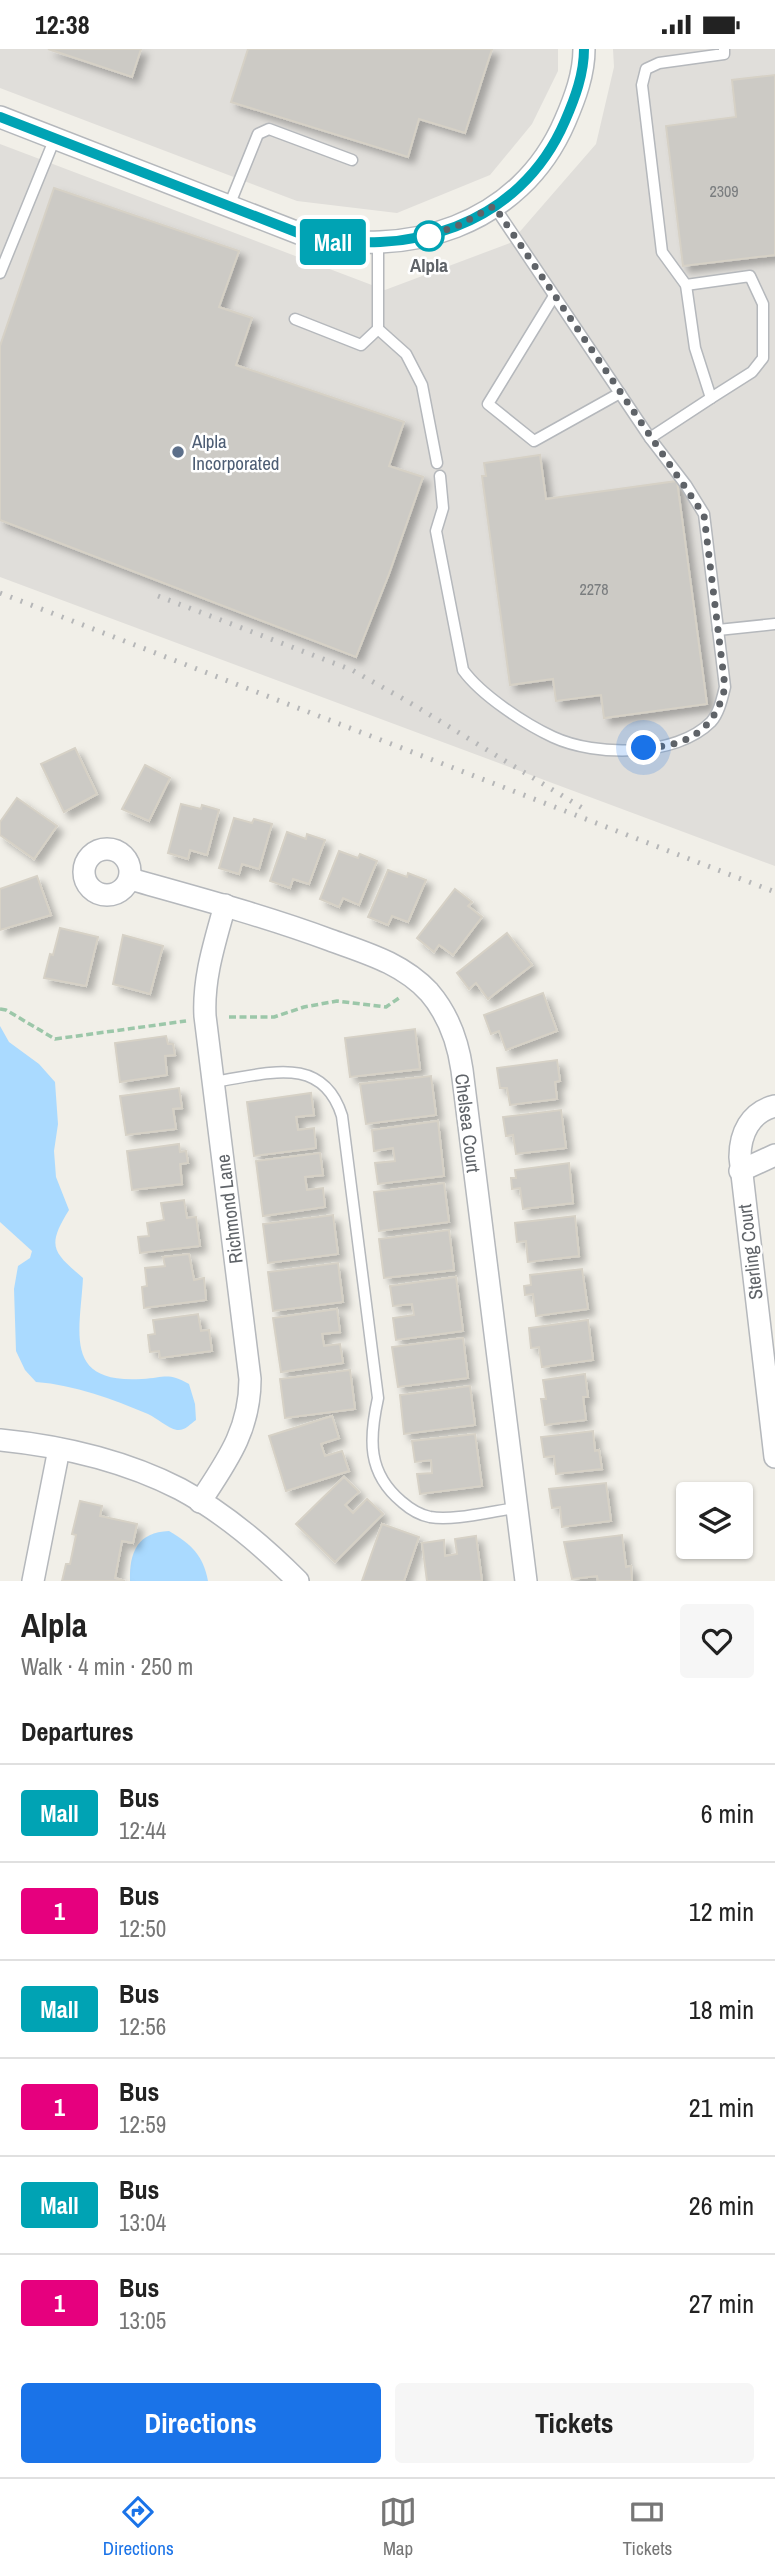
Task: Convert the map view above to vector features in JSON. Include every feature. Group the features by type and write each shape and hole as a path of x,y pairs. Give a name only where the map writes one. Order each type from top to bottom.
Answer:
{"street":[{"path":"0,117 301,234 331,242 377,244 426,237 459,225 494,206 536,169 551,149 573,102 580,80 584,49"},
{"name":"Chelsea Court","path":"130,879 271,918 391,962 429,992 451,1028 460,1053 526,1581"},
{"name":"Richmond Lane","path":"200,1502 238,1440 250,1396 204,991 208,965 225,905"},
{"name":"Sterling Court","path":"775,1106 764,1109 746,1127 740,1141 740,1171 775,1457"},
{"path":"740,1171 775,1155"},
{"path":"0,1440 31,1443 107,1461 181,1490 218,1513 298,1581"},
{"path":"33,1581 59,1449"}],"lane":[{"path":"711,398 695,348 686,285 662,252 642,85 646,69 659,63 724,54 724,49"},
{"path":"229,206 262,130 269,129 352,160"},
{"path":"0,274 55,138"},
{"path":"440,476 443,508 436,531 463,670 470,680 516,716 554,738 592,748 623,750 664,747 683,741 712,720 721,705 725,687 704,515 494,206"},
{"path":"295,319 361,345 378,329 377,244"},
{"path":"650,438 752,372 763,358 763,304 750,276 686,285"},
{"path":"554,296 488,404 534,441 620,393"},
{"path":"378,329 406,354 422,385 437,463"},
{"path":"718,630 775,624"},
{"path":"213,1081 285,1072 304,1073 319,1080 338,1101 378,1398 372,1430 372,1450 386,1487 413,1510 430,1517 517,1508"}],"path":[{"path":"229,1017 274,1017 304,1007 337,1001 386,1007 399,998"},
{"path":"0,1009 55,1039 186,1021"}],"shaded area":[{"path":"0,49 558,49 558,71 532,124 490,175 397,213 297,201 0,88"},
{"name":"Alpla Incorporated","path":"613,49 775,49 775,866 0,577 0,144 385,290 510,243 596,144 614,67"}],"water":[{"path":"0,1026 9,1042 39,1064 55,1082 58,1124 54,1151 56,1177 69,1210 55,1241 59,1255 83,1278 80,1318 82,1351 88,1364 99,1373 117,1378 171,1377 189,1384 196,1420 185,1428 173,1429 148,1414 93,1393 36,1382 25,1370 16,1351 14,1289 18,1266 30,1258 32,1251 0,1222"},
{"path":"169,1531 200,1557 208,1581 130,1581 131,1561 138,1545 150,1535"}],"building":[{"path":"48,49 141,49 132,77"},
{"path":"248,49 492,49 465,133 419,119 408,157 231,102"},
{"path":"775,75 775,255 683,266 666,126 736,117 732,80"},
{"path":"54,188 239,251 219,307 252,318 236,365 404,422 389,466 423,477 356,657 0,520 0,346"},
{"path":"540,455 546,499 677,481 707,704 604,718 601,695 556,701 553,679 510,685 482,476 486,476 484,463"},
{"path":"75,748 97,794 64,812 41,764"},
{"path":"145,765 170,778 149,821 122,809"},
{"path":"17,798 57,826 34,859 0,835 0,822"},
{"path":"181,804 201,809 202,805 219,810 207,855 190,850 188,859 168,853"},
{"path":"234,818 252,823 254,819 272,824 259,869 242,864 239,874 219,868"},
{"path":"287,832 306,839 307,834 325,840 309,884 293,879 290,888 270,881"},
{"path":"339,851 358,858 360,854 377,861 359,905 343,898 339,907 320,899"},
{"path":"388,870 407,877 408,873 426,880 408,922 392,916 388,925 368,917"},
{"path":"37,876 51,915 0,930 0,889"},
{"path":"455,889 472,902 468,906 482,917 453,955 439,945 434,952 417,938"},
{"path":"60,928 98,937 86,986 44,978"},
{"path":"507,933 532,965 488,999 476,983 469,989 457,973"},
{"path":"123,935 163,946 150,994 113,984"},
{"path":"543,993 557,1031 506,1050 499,1031 491,1034 484,1015"},
{"path":"415,1029 420,1069 350,1077 345,1038"},
{"path":"166,1036 168,1044 173,1044 175,1055 165,1056 167,1075 120,1082 115,1043"},
{"path":"557,1060 560,1081 555,1082 557,1099 510,1105 507,1088 500,1088 497,1068"},
{"path":"431,1076 436,1115 366,1124 360,1084"},
{"path":"179,1088 182,1108 173,1109 176,1129 126,1135 120,1096"},
{"path":"311,1093 314,1115 296,1117 298,1130 314,1128 316,1148 254,1156 247,1102"},
{"path":"561,1110 566,1148 516,1154 513,1135 506,1136 503,1117"},
{"path":"438,1121 444,1176 378,1184 375,1163 395,1161 393,1148 374,1151 372,1130"},
{"path":"179,1144 180,1152 186,1151 188,1163 180,1164 182,1184 132,1190 127,1151"},
{"path":"320,1153 323,1175 305,1177 307,1190 323,1188 325,1207 263,1216 256,1161"},
{"path":"569,1163 573,1203 523,1209 520,1188 512,1189 511,1178 516,1178 515,1170"},
{"path":"444,1183 449,1222 379,1231 374,1192"},
{"path":"184,1200 187,1218 196,1217 200,1246 140,1253 138,1237 149,1236 147,1223 164,1220 161,1203"},
{"path":"333,1215 338,1254 268,1263 263,1224"},
{"path":"575,1216 579,1256 528,1262 526,1241 517,1242 515,1223"},
{"path":"449,1230 454,1270 384,1278 379,1239"},
{"path":"189,1254 194,1280 204,1278 206,1300 144,1308 142,1287 147,1286 145,1268 165,1266 163,1257"},
{"path":"338,1263 343,1302 273,1311 268,1272"},
{"path":"582,1269 588,1309 536,1316 533,1294 525,1295 524,1286 531,1285 530,1275"},
{"path":"456,1277 463,1331 396,1340 393,1318 414,1315 412,1304 393,1306 390,1286"},
{"path":"337,1309 340,1332 322,1334 324,1346 340,1344 343,1363 281,1372 273,1318"},
{"path":"198,1314 201,1331 209,1330 212,1351 160,1358 159,1351 150,1352 148,1335 155,1334 153,1320"},
{"path":"588,1320 593,1360 542,1367 539,1347 531,1348 529,1328"},
{"path":"463,1338 468,1378 398,1387 392,1347"},
{"path":"350,1370 355,1409 285,1418 280,1379"},
{"path":"585,1374 588,1397 583,1397 586,1420 545,1425 541,1399 546,1399 543,1380"},
{"path":"470,1386 475,1425 404,1434 400,1395"},
{"path":"332,1416 339,1438 321,1444 325,1456 342,1451 349,1471 286,1491 269,1436"},
{"path":"593,1431 595,1451 599,1450 602,1469 556,1474 554,1456 544,1457 541,1437"},
{"path":"475,1434 482,1486 420,1494 417,1474 432,1473 431,1460 415,1462 412,1441"},
{"path":"344,1477 359,1492 345,1505 353,1513 367,1499 383,1514 335,1562 296,1524"},
{"path":"606,1483 611,1521 562,1527 560,1507 552,1508 549,1489"},
{"path":"80,1501 102,1506 100,1516 137,1524 133,1543 122,1541 115,1578 125,1581 62,1581 66,1564 70,1564 76,1535 72,1534"},
{"path":"382,1524 419,1537 404,1581 362,1581"},
{"path":"622,1535 626,1567 631,1566 632,1581 598,1581 597,1576 572,1579 564,1542"},
{"path":"476,1536 482,1581 427,1581 422,1543 444,1540 445,1556 457,1554 455,1539"}],"railway":[{"path":"0,593 775,892"},
{"path":"158,596 352,670 584,809"}],"bus line":[{"name":"Mall","path":"0,117 301,234 331,242 402,242 459,225 494,206 536,169 551,149 573,102 580,80 584,49"}],"place":[{"name":"Alpla","path":"429,236"},
{"name":"Alpla Incorporated","path":"178,452"}],"route":[{"path":"429,236 426,237 459,225 494,206 704,515 725,687 721,705 712,720 683,741 664,747 644,748"}]}
